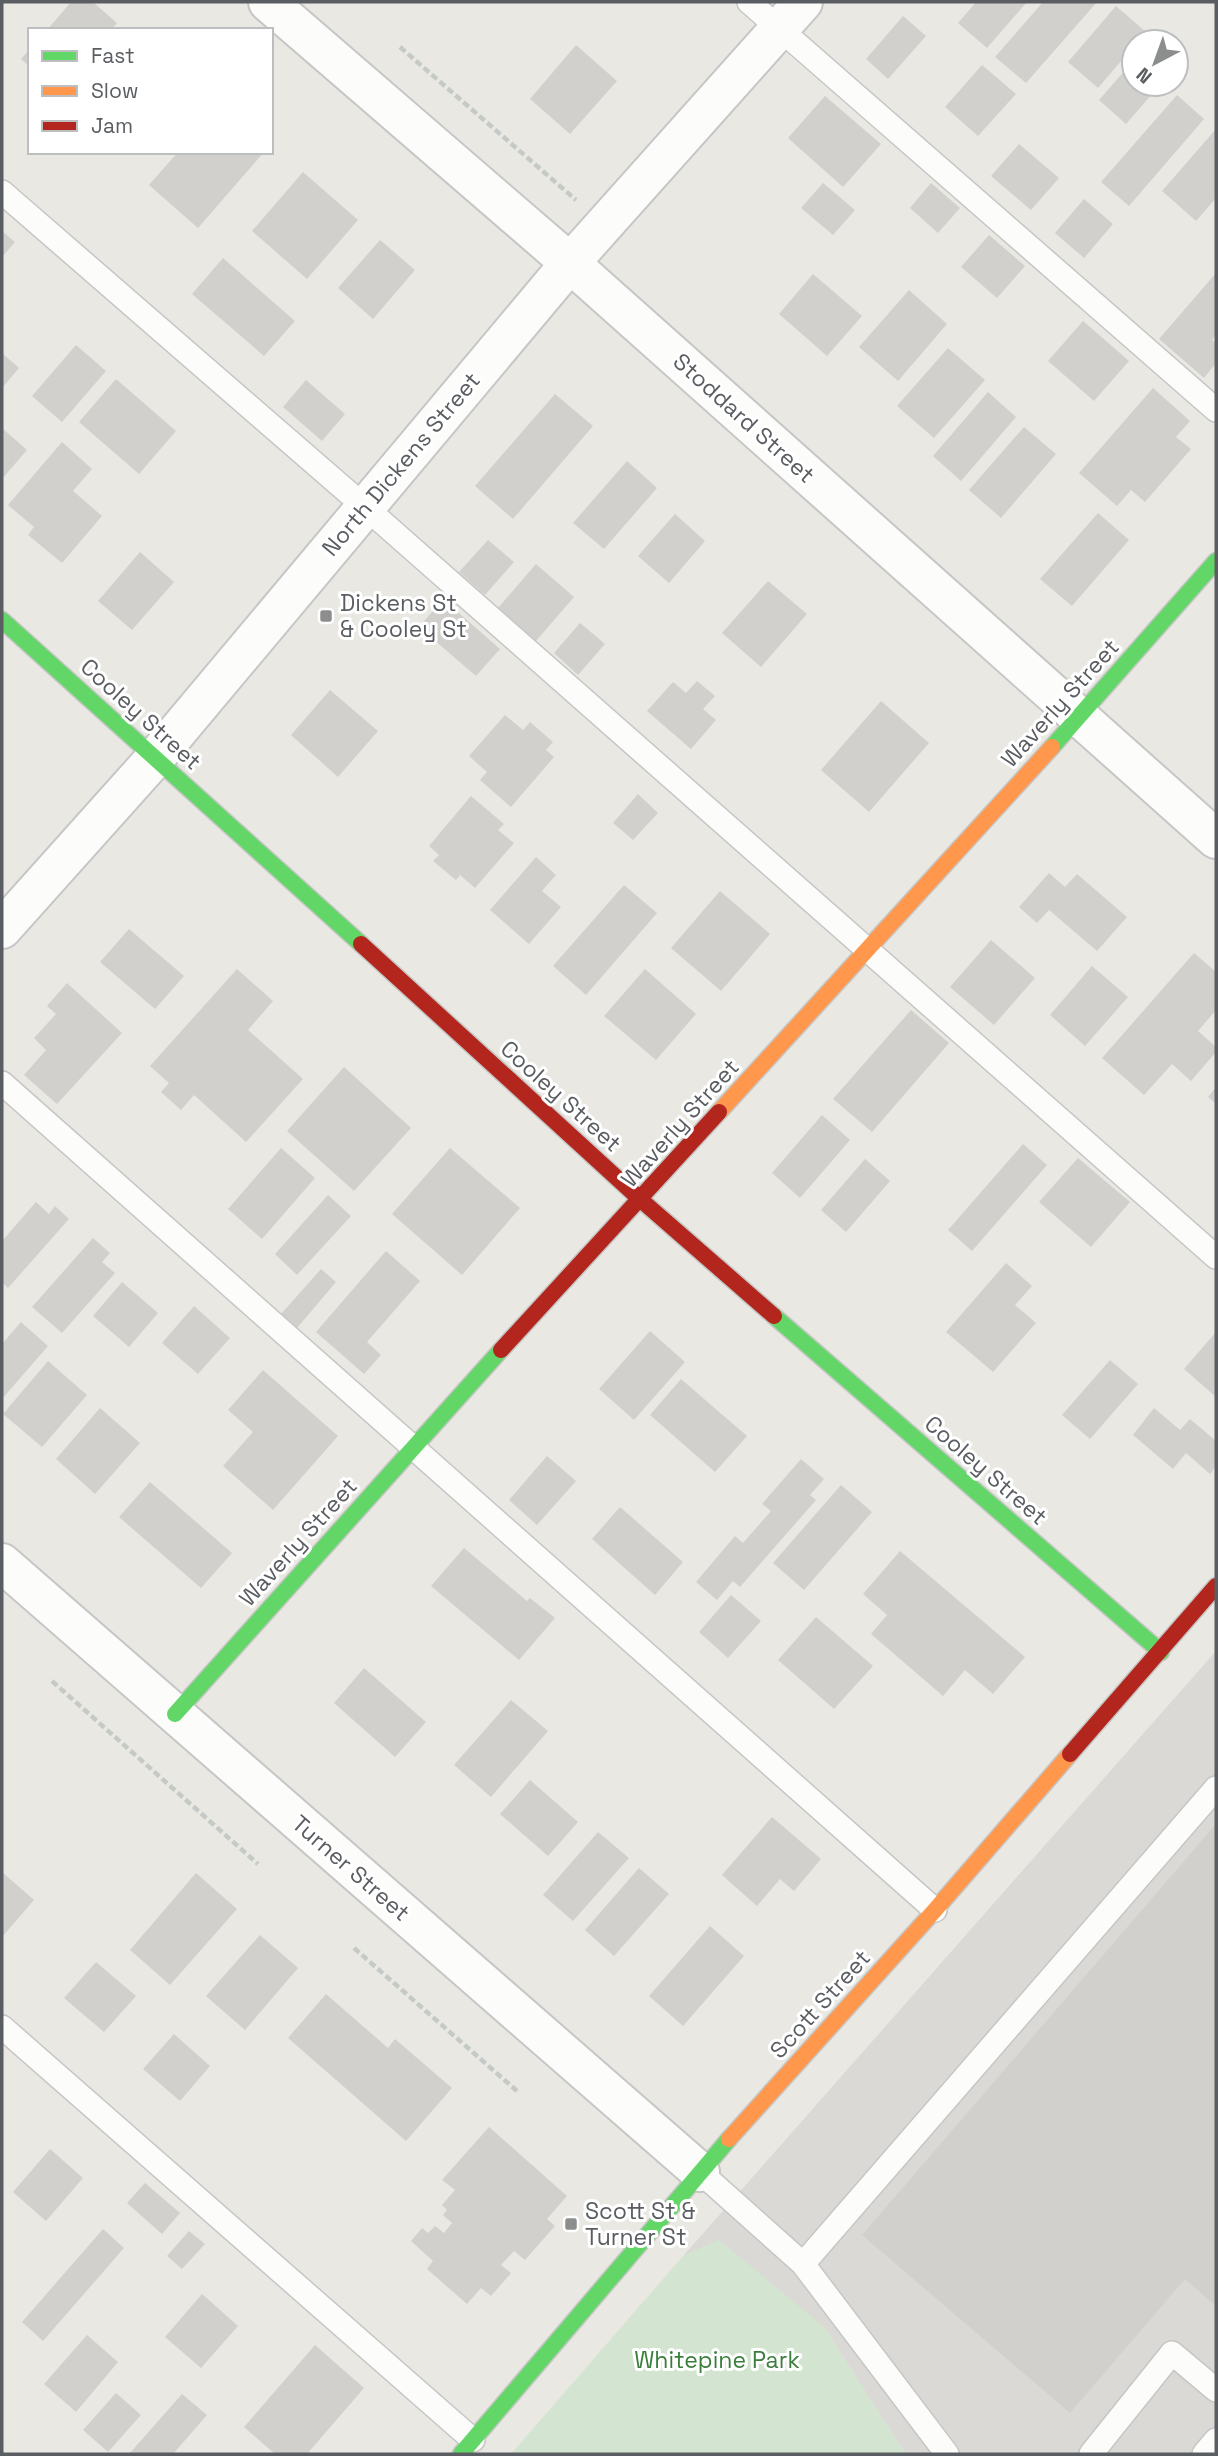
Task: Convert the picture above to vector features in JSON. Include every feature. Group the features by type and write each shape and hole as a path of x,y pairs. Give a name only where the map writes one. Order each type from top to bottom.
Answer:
{"street":[{"name":"Stoddard Street","path":"268,2 570,263 1216,839"},
{"name":"North Dickens Street","path":"2,929 156,757 570,263 792,15"},
{"name":"Waverly Street","path":"175,1714 413,1447 1081,716 1216,561"},
{"name":"Cooley Street","path":"2,620 641,1200 1161,1651"},
{"name":"Turner Street","path":"2,1563 700,2172"},
{"name":"Scott Street","path":"467,2447 700,2172 935,1910 1216,1586"}],"lane":[{"path":"749,2 792,15 1216,410"},
{"path":"2,192 1216,1256"},
{"path":"2,1083 935,1910"},
{"path":"803,2264 1216,1788"},
{"path":"2,2027 467,2447"},
{"path":"700,2172 803,2264 947,2454"},
{"path":"1091,2454 1172,2353 1216,2390"},
{"path":"1204,2454 1216,2440"}],"path":[{"path":"400,47 577,201"},
{"path":"52,1681 258,1864"},
{"path":"354,1948 517,2091"}],"shaded area":[{"path":"1216,1651 1216,2454 906,2454 823,2326 684,2255"}],"green space":[{"name":"Whitepine Park","path":"719,2240 823,2326 906,2454 511,2454 684,2255"}],"building":[{"path":"71,2 93,2 117,23 113,28 49,28"},
{"path":"976,2 1027,2 987,48 958,23"},
{"path":"1043,2 1097,2 1026,83 995,57"},
{"path":"1116,6 1141,28 1120,28 1120,62 1098,88 1068,62"},
{"path":"903,16 926,36 888,79 866,59"},
{"path":"576,45 617,81 570,134 530,99"},
{"path":"28,51 28,65 21,59"},
{"path":"982,65 1016,94 978,136 945,107"},
{"path":"1120,76 1120,98 1149,98 1126,124 1099,100"},
{"path":"825,96 881,144 843,187 788,138"},
{"path":"1174,98 1180,98 1204,119 1129,206 1101,182"},
{"path":"1216,129 1216,198 1196,221 1162,191"},
{"path":"1019,144 1059,178 1031,210 991,176"},
{"path":"176,154 262,154 198,228 149,185"},
{"path":"303,172 358,220 307,279 252,231"},
{"path":"823,183 855,210 833,235 801,208"},
{"path":"931,183 960,208 938,233 910,208"},
{"path":"1084,199 1113,224 1084,258 1055,233"},
{"path":"2,231 15,242 2,257"},
{"path":"989,235 1025,266 997,298 961,267"},
{"path":"380,240 415,270 373,319 338,288"},
{"path":"223,258 295,321 264,356 192,294"},
{"path":"1216,273 1216,335 1212,340 1216,343 1216,363 1204,378 1159,339"},
{"path":"813,274 862,316 827,356 779,314"},
{"path":"909,290 947,324 898,381 859,347"},
{"path":"1083,321 1129,361 1094,401 1048,361"},
{"path":"76,345 106,371 62,422 32,396"},
{"path":"948,348 985,380 934,438 897,406"},
{"path":"2,353 19,368 2,388"},
{"path":"116,379 176,431 139,474 79,422"},
{"path":"306,380 345,414 322,441 283,407"},
{"path":"1153,388 1190,421 1176,437 1191,449 1145,502 1131,490 1117,506 1079,473"},
{"path":"988,392 1016,417 961,481 933,456"},
{"path":"555,394 593,426 513,519 475,486"},
{"path":"1024,427 1056,454 1001,518 969,490"},
{"path":"2,428 27,450 2,479"},
{"path":"62,442 92,469 73,491 102,516 62,563 28,535 34,527 8,505"},
{"path":"627,461 657,488 604,549 573,523"},
{"path":"1098,513 1129,540 1072,606 1040,579"},
{"path":"675,514 705,541 669,583 638,556"},
{"path":"488,540 514,562 485,595 459,572"},
{"path":"140,552 174,582 132,630 98,601"},
{"path":"536,564 574,597 536,641 498,608"},
{"path":"768,581 807,614 761,667 722,633"},
{"path":"443,599 500,649 476,676 419,627"},
{"path":"580,623 605,644 578,675 554,653"},
{"path":"697,681 715,696 703,709 716,720 691,749 647,711 673,682 686,693"},
{"path":"330,690 378,731 338,777 291,735"},
{"path":"881,701 929,743 869,812 821,770"},
{"path":"505,715 523,730 530,722 553,742 546,750 554,757 511,807 480,780 487,772 469,756"},
{"path":"638,794 658,813 633,840 613,823"},
{"path":"471,796 504,824 498,830 514,843 475,888 460,875 456,880 433,861 439,855 429,846"},
{"path":"536,857 556,875 542,891 561,907 529,944 490,910"},
{"path":"1049,873 1065,887 1077,874 1127,917 1097,951 1049,910 1037,923 1019,907"},
{"path":"624,885 657,913 586,995 553,966"},
{"path":"720,891 770,934 721,991 671,948"},
{"path":"129,929 184,976 155,1009 100,962"},
{"path":"991,940 1035,978 994,1025 950,987"},
{"path":"1194,953 1216,972 1216,1010 1198,1031 1216,1047 1216,1052 1191,1081 1172,1064 1144,1095 1102,1058"},
{"path":"1092,966 1128,997 1085,1046 1050,1015"},
{"path":"237,969 273,1001 248,1030 303,1079 246,1142 194,1095 181,1110 161,1092 169,1083 150,1066"},
{"path":"645,969 696,1014 656,1060 604,1016"},
{"path":"67,983 122,1033 57,1104 24,1075 46,1050 34,1038 56,1014 47,1006"},
{"path":"911,1010 949,1043 872,1132 833,1099"},
{"path":"344,1067 411,1128 354,1191 287,1131"},
{"path":"1216,1087 1216,1104 1208,1097"},
{"path":"822,1115 850,1140 800,1198 772,1173"},
{"path":"1023,1144 1047,1165 972,1251 948,1230"},
{"path":"281,1148 315,1178 262,1239 228,1209"},
{"path":"450,1148 520,1208 462,1275 392,1214"},
{"path":"1078,1158 1130,1202 1091,1247 1039,1202"},
{"path":"865,1159 890,1181 846,1232 821,1210"},
{"path":"328,1195 351,1216 297,1275 275,1254"},
{"path":"36,1202 49,1214 55,1206 69,1219 8,1288 2,1282 2,1241"},
{"path":"93,1238 110,1253 102,1262 115,1273 62,1333 32,1307"},
{"path":"386,1251 420,1281 367,1342 381,1355 364,1374 316,1332"},
{"path":"1006,1263 1032,1286 1015,1305 1036,1323 993,1372 946,1332"},
{"path":"321,1269 336,1282 297,1328 281,1314"},
{"path":"122,1282 158,1313 129,1347 93,1316"},
{"path":"194,1306 230,1338 198,1374 162,1343"},
{"path":"21,1322 48,1346 2,1399 2,1344"},
{"path":"650,1331 685,1362 634,1420 599,1389"},
{"path":"1216,1332 1216,1397 1184,1369"},
{"path":"1110,1360 1138,1384 1090,1439 1062,1415"},
{"path":"48,1361 87,1395 42,1447 3,1414"},
{"path":"263,1370 338,1436 273,1510 223,1466 253,1432 228,1410"},
{"path":"681,1379 747,1436 715,1472 650,1415"},
{"path":"100,1408 140,1443 95,1494 56,1459"},
{"path":"1154,1408 1180,1430 1190,1419 1216,1441 1216,1466 1210,1474 1186,1453 1173,1469 1133,1435"},
{"path":"547,1456 576,1481 537,1525 509,1500"},
{"path":"801,1459 824,1479 810,1495 816,1500 740,1587 733,1581 717,1600 696,1582 735,1536 743,1543 771,1511 762,1504"},
{"path":"150,1482 232,1553 201,1588 119,1517"},
{"path":"841,1485 872,1512 804,1590 773,1563"},
{"path":"620,1507 683,1562 655,1595 592,1539"},
{"path":"464,1548 527,1601 530,1598 555,1618 519,1660 431,1586"},
{"path":"900,1551 1025,1657 993,1694 965,1670 943,1696 871,1634 887,1615 863,1594"},
{"path":"731,1595 761,1621 728,1658 699,1632"},
{"path":"816,1617 873,1666 834,1709 778,1660"},
{"path":"364,1668 426,1722 395,1757 334,1703"},
{"path":"511,1700 548,1731 491,1797 454,1765"},
{"path":"530,1780 578,1822 548,1856 500,1814"},
{"path":"772,1817 821,1859 794,1891 780,1879 757,1906 722,1875"},
{"path":"1216,1824 1216,2306 1185,2279 1070,2413 862,2235"},
{"path":"598,1832 629,1858 573,1921 543,1895"},
{"path":"639,1868 669,1894 614,1956 585,1930"},
{"path":"2,1872 34,1900 2,1937"},
{"path":"196,1873 237,1909 170,1985 130,1950"},
{"path":"710,1926 744,1956 683,2026 649,1996"},
{"path":"260,1935 298,1968 245,2030 206,1996"},
{"path":"96,1962 136,1996 104,2032 64,1998"},
{"path":"326,1994 388,2048 395,2039 452,2088 406,2141 288,2038"},
{"path":"174,2034 210,2066 180,2101 143,2069"},
{"path":"489,2127 567,2196 547,2219 555,2226 525,2260 514,2251 501,2265 511,2273 491,2296 481,2288 467,2304 427,2269 433,2261 411,2241 422,2228 428,2233 435,2226 444,2233 452,2223 443,2215 447,2210 442,2205 455,2190 442,2180"},
{"path":"50,2149 83,2178 46,2221 13,2192"},
{"path":"145,2183 180,2213 162,2234 127,2203"},
{"path":"103,2229 124,2248 43,2341 22,2322"},
{"path":"189,2231 205,2244 182,2269 167,2256"},
{"path":"202,2294 238,2326 201,2368 165,2337"},
{"path":"87,2335 118,2362 76,2412 44,2384"},
{"path":"315,2345 364,2388 307,2454 275,2454 244,2427"},
{"path":"116,2393 141,2415 108,2452 83,2430"},
{"path":"182,2394 207,2415 173,2454 129,2454"}],"traffic: fast":[{"path":"1052,747 1216,561"},
{"path":"2,620 361,944"},
{"path":"774,1316 1161,1652"},
{"path":"175,1714 501,1350"},
{"path":"461,2454 729,2139"}],"traffic: slow":[{"path":"719,1112 1052,747"},
{"path":"729,2139 935,1910 1070,1754"}],"traffic: jam":[{"path":"361,944 641,1200 774,1316"},
{"path":"501,1350 719,1112"},
{"path":"1070,1754 1216,1586"}],"place":[{"name":"Dickens St & Cooley St","path":"326,616"},
{"name":"Scott St & Turner St","path":"571,2224"}]}
